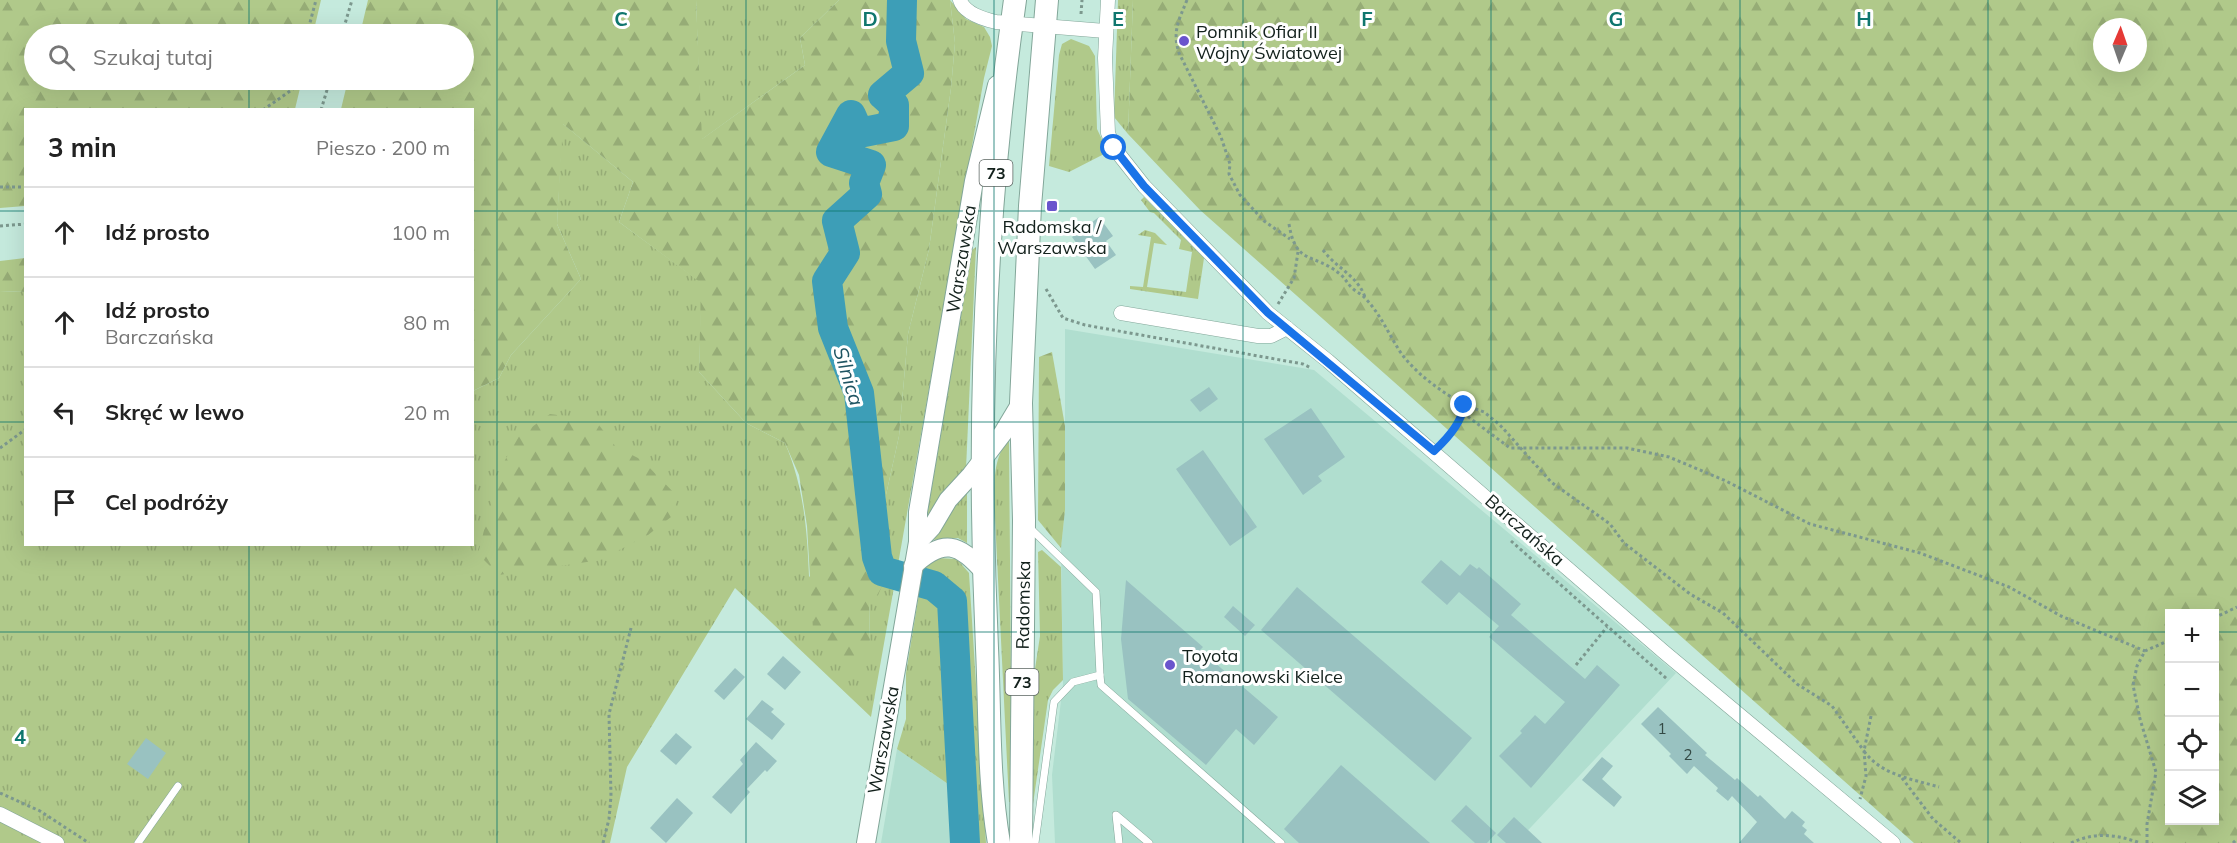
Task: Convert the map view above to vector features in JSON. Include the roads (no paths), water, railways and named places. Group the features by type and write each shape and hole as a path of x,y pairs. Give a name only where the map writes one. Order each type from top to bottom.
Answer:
{"main road":[{"name":"73","path":"1007,57 1015,0"},
{"name":"73","path":"1021,403 1028,239 1047,0"},
{"name":"Warszawska","path":"984,572 983,459 987,289 1007,57"},
{"name":"Radomska","path":"1021,403 1024,520 1021,843"},
{"name":"Radomska","path":"984,572 999,843"}],"street":[{"path":"960,0 962,5 980,18 1105,31"},
{"name":"Barczańska","path":"1108,0 1105,31 1105,116 1114,148 1144,186 1268,313 1434,451 1893,843"},
{"name":"Warszawska","path":"866,843 918,542 918,512 974,181 992,98 1007,57"},
{"path":"1121,313 1258,336 1271,336 1287,328"},
{"name":"Warszawska","path":"918,542 932,527 948,500 983,459 1021,403"},
{"path":"913,566 926,554 949,547 959,549 971,557 984,572"},
{"path":"0,813 57,843"}],"lane":[{"path":"1024,520 1044,543 1096,592 1101,685 1281,843"},
{"path":"1035,843 1054,702 1073,682 1100,675"},
{"path":"138,843 178,786"},
{"path":"1119,843 1116,815 1149,843"}],"waterway":[{"name":"Silnica","path":"902,0 901,41 909,73 883,95 894,105 894,126 859,133 851,115 831,152 871,165 864,183 867,194 837,221 845,253 827,281 833,328 859,393 877,557 882,571 934,586 952,601 965,843"}],"place":[{"name":"Pomnik Ofiar II Wojny Światowej","path":"1184,41"},
{"name":"Radomska / Warszawska","path":"1052,206"},
{"name":"Toyota Romanowski Kielce","path":"1170,665"}]}
